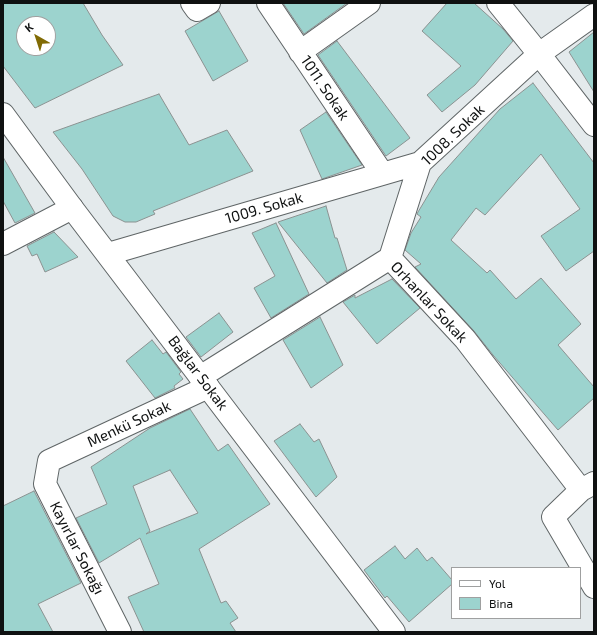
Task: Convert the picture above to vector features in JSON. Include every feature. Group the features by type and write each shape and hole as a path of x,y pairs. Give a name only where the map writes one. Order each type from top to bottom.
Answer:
{"street":[{"path":"192,3 197,10 209,3"},
{"name":"1011. Sokak","path":"268,3 382,173"},
{"path":"300,52 368,3"},
{"path":"498,3 540,54 594,125"},
{"name":"1008. Sokak","path":"390,258 420,163 540,54 594,15"},
{"name":"Bağlar Sokak","path":"3,114 72,208 394,632"},
{"name":"1009. Sokak","path":"108,254 420,163"},
{"path":"3,244 72,208"},
{"name":"Orhanlar Sokak","path":"204,382 390,258 465,339 588,486"},
{"name":"Menkü Sokak","path":"49,461 204,382"},
{"name":"Kayırlar Sokağı","path":"49,461 45,484 120,632"},
{"path":"588,486 553,517 594,587"}],"building":[{"path":"3,3 83,3 102,35 123,65 35,108 3,66"},
{"path":"283,3 347,3 304,34"},
{"path":"447,3 474,3 503,29 513,41 475,85 442,112 427,95 461,66 422,31"},
{"path":"219,11 248,61 213,81 185,31"},
{"path":"594,32 594,92 569,52"},
{"path":"337,41 410,138 386,156 318,55"},
{"path":"533,83 594,163 594,251 566,271 541,236 580,209 541,154 485,215 476,208 451,240 487,273 490,270 516,299 541,278 581,324 558,345 594,387 594,398 558,430 474,331 415,267 421,264 405,250 411,233 421,217 417,214 439,177 500,109"},
{"path":"159,94 189,145 227,130 253,171 153,211 155,214 136,222 125,222 113,216 82,169 53,132"},
{"path":"326,112 362,165 322,179 300,130"},
{"path":"3,157 35,213 15,223 3,201"},
{"path":"326,206 335,238 337,238 347,270 327,283 278,222"},
{"path":"276,223 309,294 271,318 254,288 275,276 252,233"},
{"path":"54,232 78,257 45,272 37,254 32,256 27,246"},
{"path":"392,279 420,308 377,344 343,302 355,295 355,298"},
{"path":"219,313 233,332 201,357 186,337"},
{"path":"320,317 343,365 311,388 283,340"},
{"path":"152,340 163,354 166,352 181,372 179,374 183,379 174,386 175,388 155,398 126,361"},
{"path":"190,409 218,451 228,444 270,504 199,549 221,603 226,601 238,618 230,623 236,632 144,632 128,597 159,584 140,538 99,563 76,518 107,504 91,467 150,428","holes":["170,470 198,513 146,534 150,531 133,486"]},
{"path":"300,424 314,442 319,439 337,477 316,497 274,441"},
{"path":"34,491 81,583 38,604 53,632 3,632 3,506"},
{"path":"395,546 405,559 417,548 427,561 432,557 451,579 451,585 409,622 387,596 385,598 364,570"}]}
